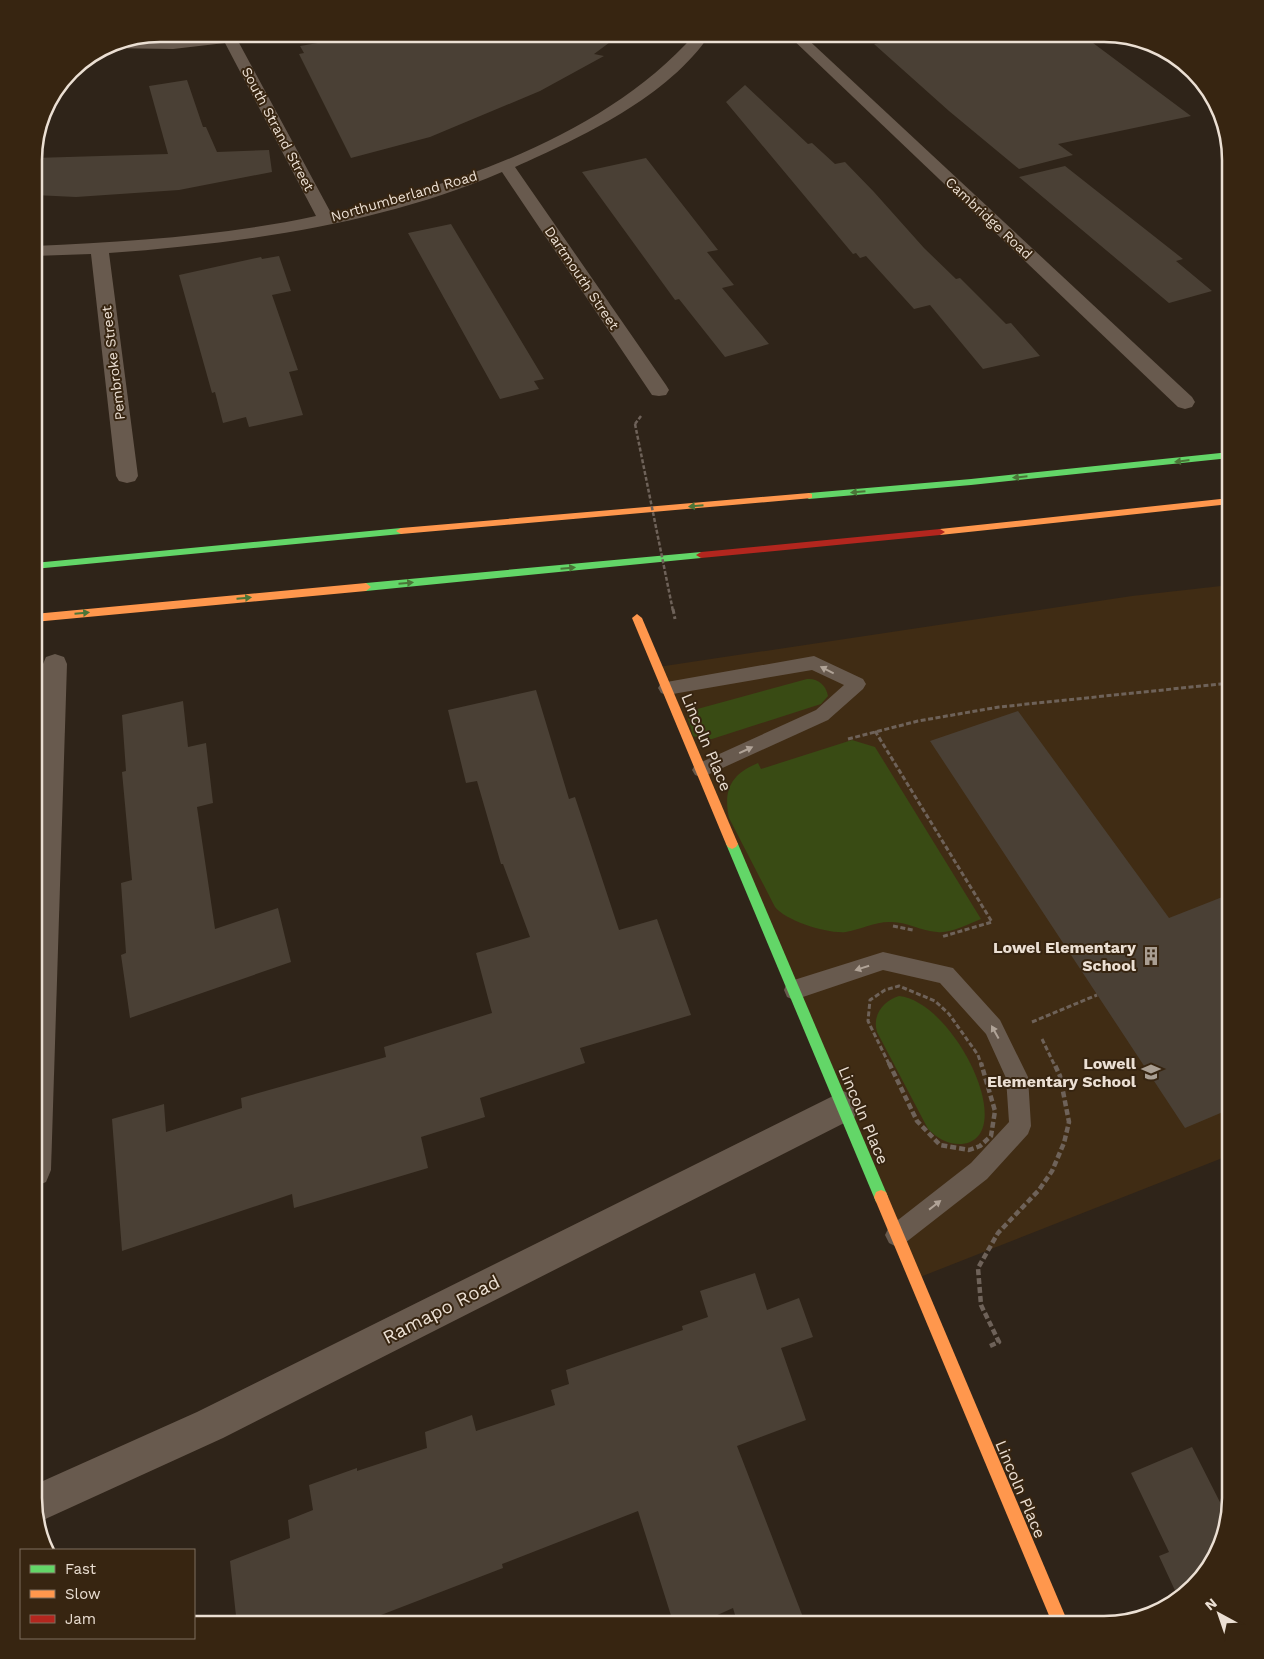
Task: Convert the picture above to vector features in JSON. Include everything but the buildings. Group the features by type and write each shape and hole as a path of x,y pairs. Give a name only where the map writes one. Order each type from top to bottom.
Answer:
{"main road":[{"path":"43,565 357,535 981,481 1222,456"},
{"path":"43,617 964,530 1222,502"},
{"name":"Lincoln Place","path":"637,618 1057,1616"}],"street":[{"path":"137,45 173,45 201,42"},
{"name":"South Strand Street","path":"232,42 326,219"},
{"name":"Northumberland Road","path":"43,251 99,249 203,240 326,219 446,186 505,165 578,132 623,106 659,79 688,53 696,43"},
{"name":"Cambridge Road","path":"803,43 1185,402"},
{"name":"Dartmouth Street","path":"505,165 659,390"},
{"name":"Pembroke Street","path":"99,249 127,476"},
{"path":"42,968 55,664"},
{"name":"Ramapo Road","path":"42,1501 210,1425 843,1107"}],"lane":[{"path":"667,688 814,663 856,684 822,715 701,770"},
{"path":"794,990 883,961 946,975 993,1027 1017,1077 1020,1126 979,1171 897,1235"}],"path":[{"path":"635,424 675,619"},
{"path":"847,739 876,731 998,707 1222,684"},
{"path":"876,731 992,922 938,938 946,942"},
{"path":"888,927 896,925 919,932"},
{"path":"899,986 935,1001 949,1014 978,1055 995,1112 991,1136 980,1146 969,1150 952,1149 940,1145 930,1137 917,1122 868,1021 870,1000 885,990 899,986"},
{"path":"1032,1022 1097,995"},
{"path":"949,1360 999,1342 981,1305 978,1268 998,1233 1039,1190 1052,1171 1069,1122 1060,1076 1032,1022 1026,1015"}],"shaded area":[{"path":"1222,586 1222,1158 915,1279 658,667 1132,596"}],"green space":[{"path":"807,679 818,681 825,689 828,696 821,704 712,739 702,739 693,736 687,715 690,711"},
{"path":"852,740 875,747 981,919 948,932 931,931 904,923 892,922 838,932 808,926 788,917 775,907 729,818 727,799 731,784 741,772 758,763 761,769"},
{"path":"899,996 920,1004 941,1021 959,1044 973,1070 982,1096 984,1119 978,1136 962,1144 943,1140 928,1129 877,1032 876,1020 880,1010 888,1001"}],"traffic: fast":[{"path":"809,496 971,482 1222,456"},
{"path":"43,565 401,531"},
{"path":"366,587 701,555"},
{"path":"732,844 881,1197"}],"traffic: slow":[{"path":"401,531 809,496"},
{"path":"940,532 1222,502"},
{"path":"43,617 366,587"},
{"path":"637,618 732,844"},
{"path":"881,1197 1057,1616"}],"traffic: jam":[{"path":"701,555 940,532"}],"place":[{"name":"Lowel Elementary School","path":"1151,956"},
{"name":"Lowell Elementary School","path":"1151,1072"}]}
